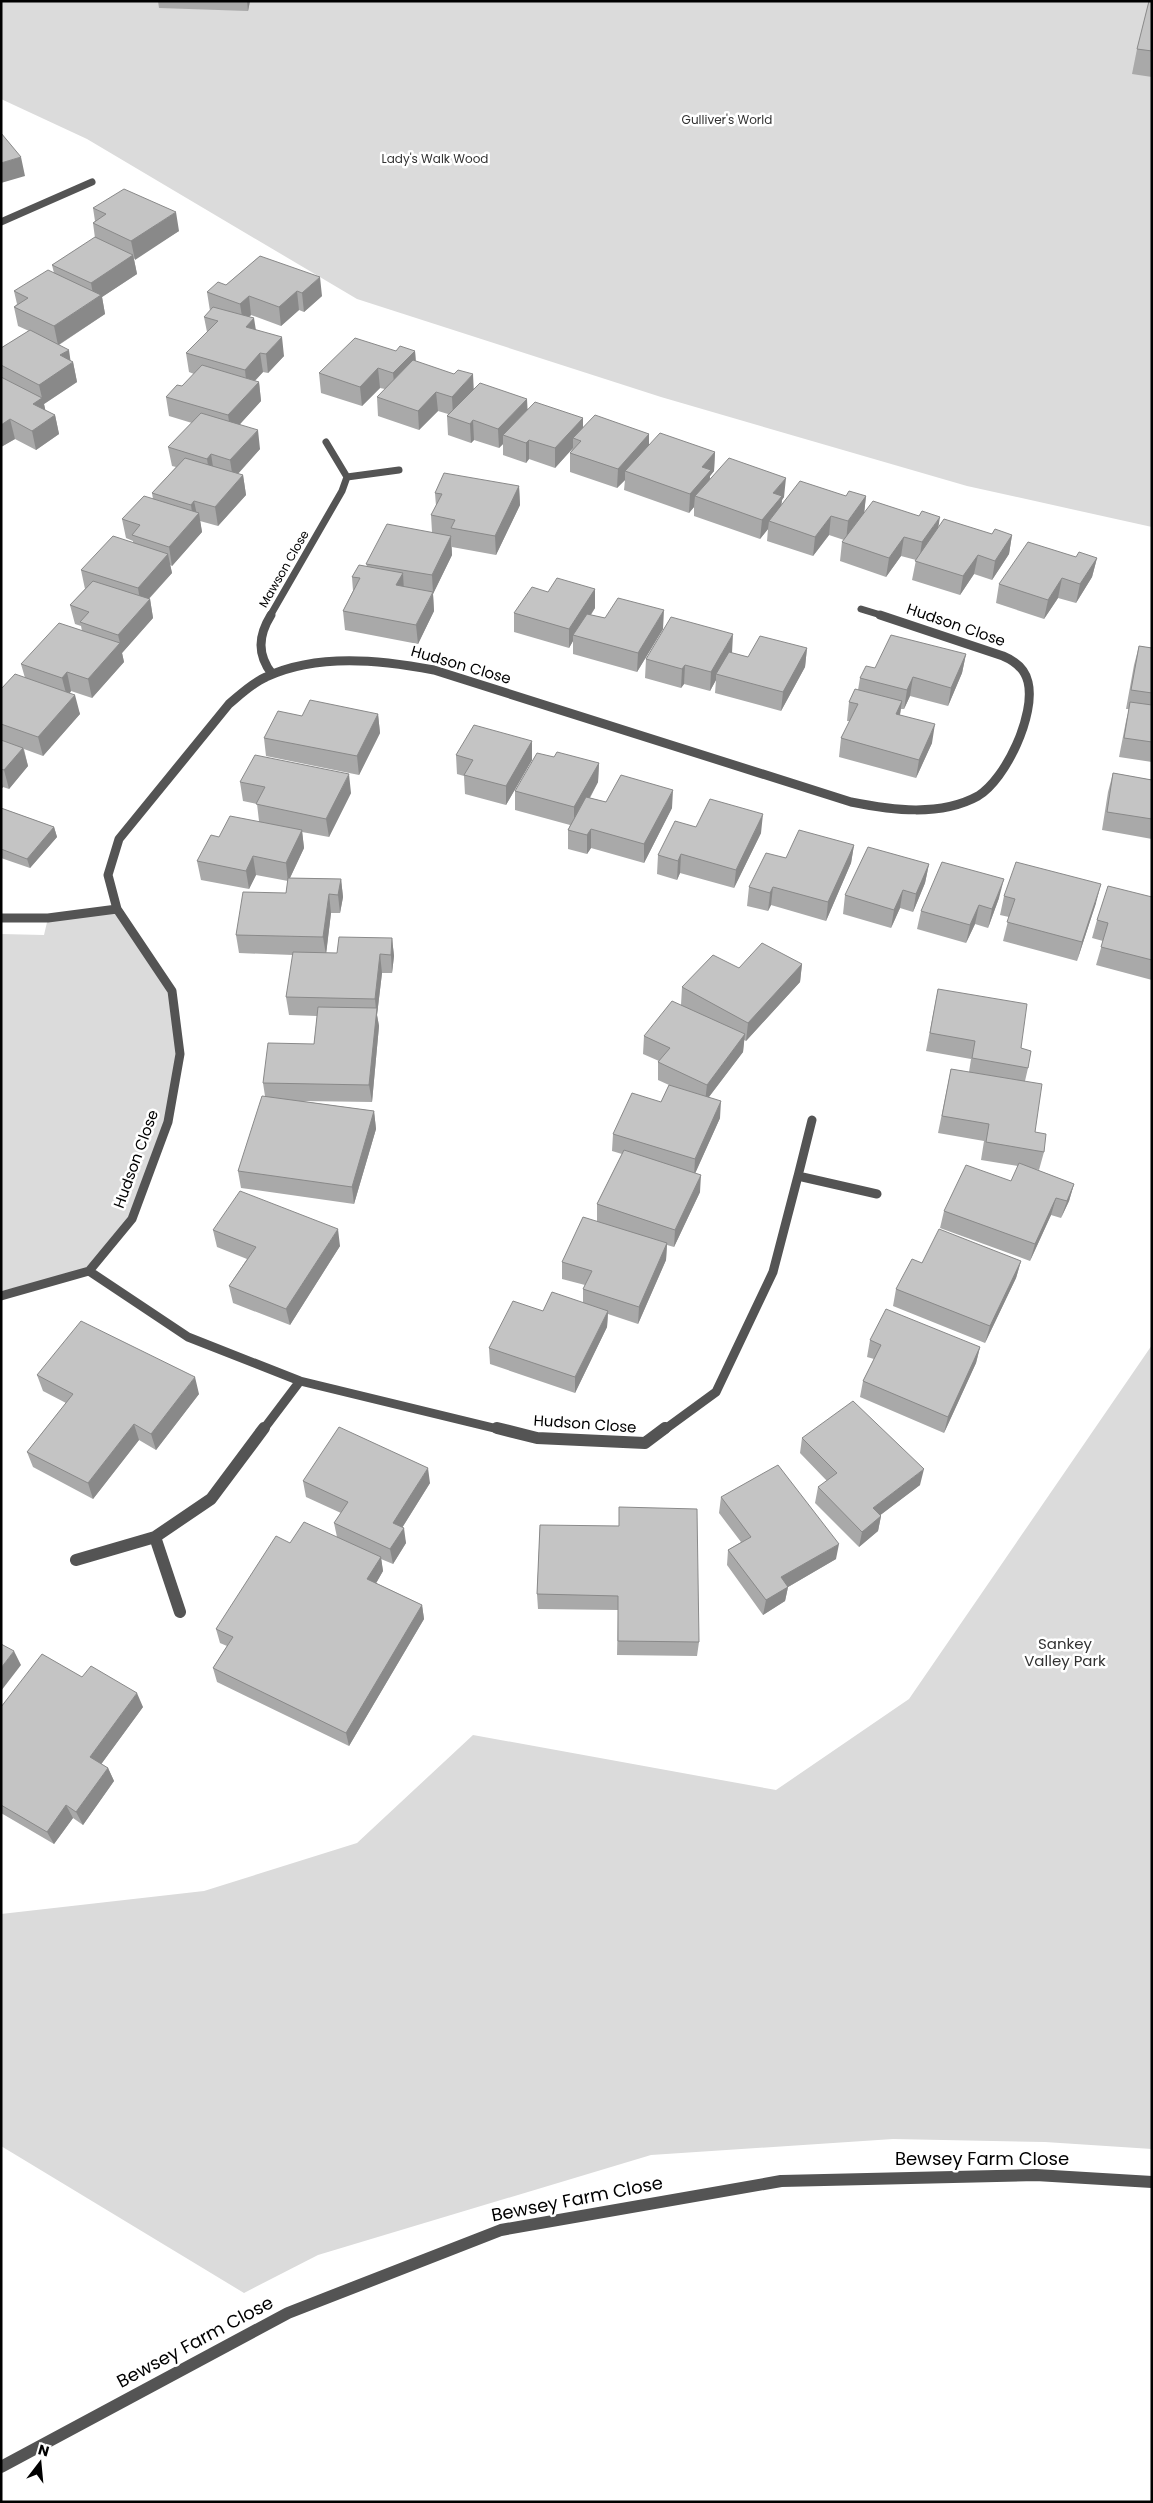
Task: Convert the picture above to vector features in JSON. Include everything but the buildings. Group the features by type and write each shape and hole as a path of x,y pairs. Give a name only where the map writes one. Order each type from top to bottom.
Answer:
{"street":[{"path":"1,222 92,182"},
{"path":"326,442 347,477 399,470"},
{"name":"Mawson Close","path":"272,674 261,661 259,643 265,625 342,492 347,477"},
{"name":"Hudson Close","path":"812,1120 773,1272 716,1392 644,1443 537,1438 300,1381 188,1337 89,1271 132,1218 168,1122 180,1054 172,991 117,909 108,875 119,839 228,704 250,687 272,674 317,664 353,659 394,662 434,670 851,802 873,807 919,810 945,806 970,799 992,786 1010,761 1022,730 1030,696 1028,675 1016,662 991,652 862,609"},
{"path":"1,918 48,918 117,909"},
{"path":"798,1176 876,1194"},
{"path":"1,1296 89,1271"},
{"path":"76,1560 155,1537 211,1499 300,1381"},
{"path":"155,1537 180,1612"},
{"name":"Bewsey Farm Close","path":"1,2466 288,2313 501,2230 781,2181 1036,2175 1152,2182"}],"green space":[{"name":"Lady's Walk Wood","path":"1,1 1152,1 1152,527 967,486 661,397 357,299 87,139 1,99"},
{"path":"117,909 172,991 180,1054 168,1122 132,1219 89,1271 1,1291 1,934 44,935 48,918"},
{"name":"Sankey Valley Park","path":"1152,1345 1152,2149 1045,2142 893,2139 651,2155 318,2255 244,2293 1,2146 1,1914 204,1891 357,1843 473,1735 776,1790 909,1699"}],"park label":[{"name":"Gulliver's World","path":"727,120"}]}
